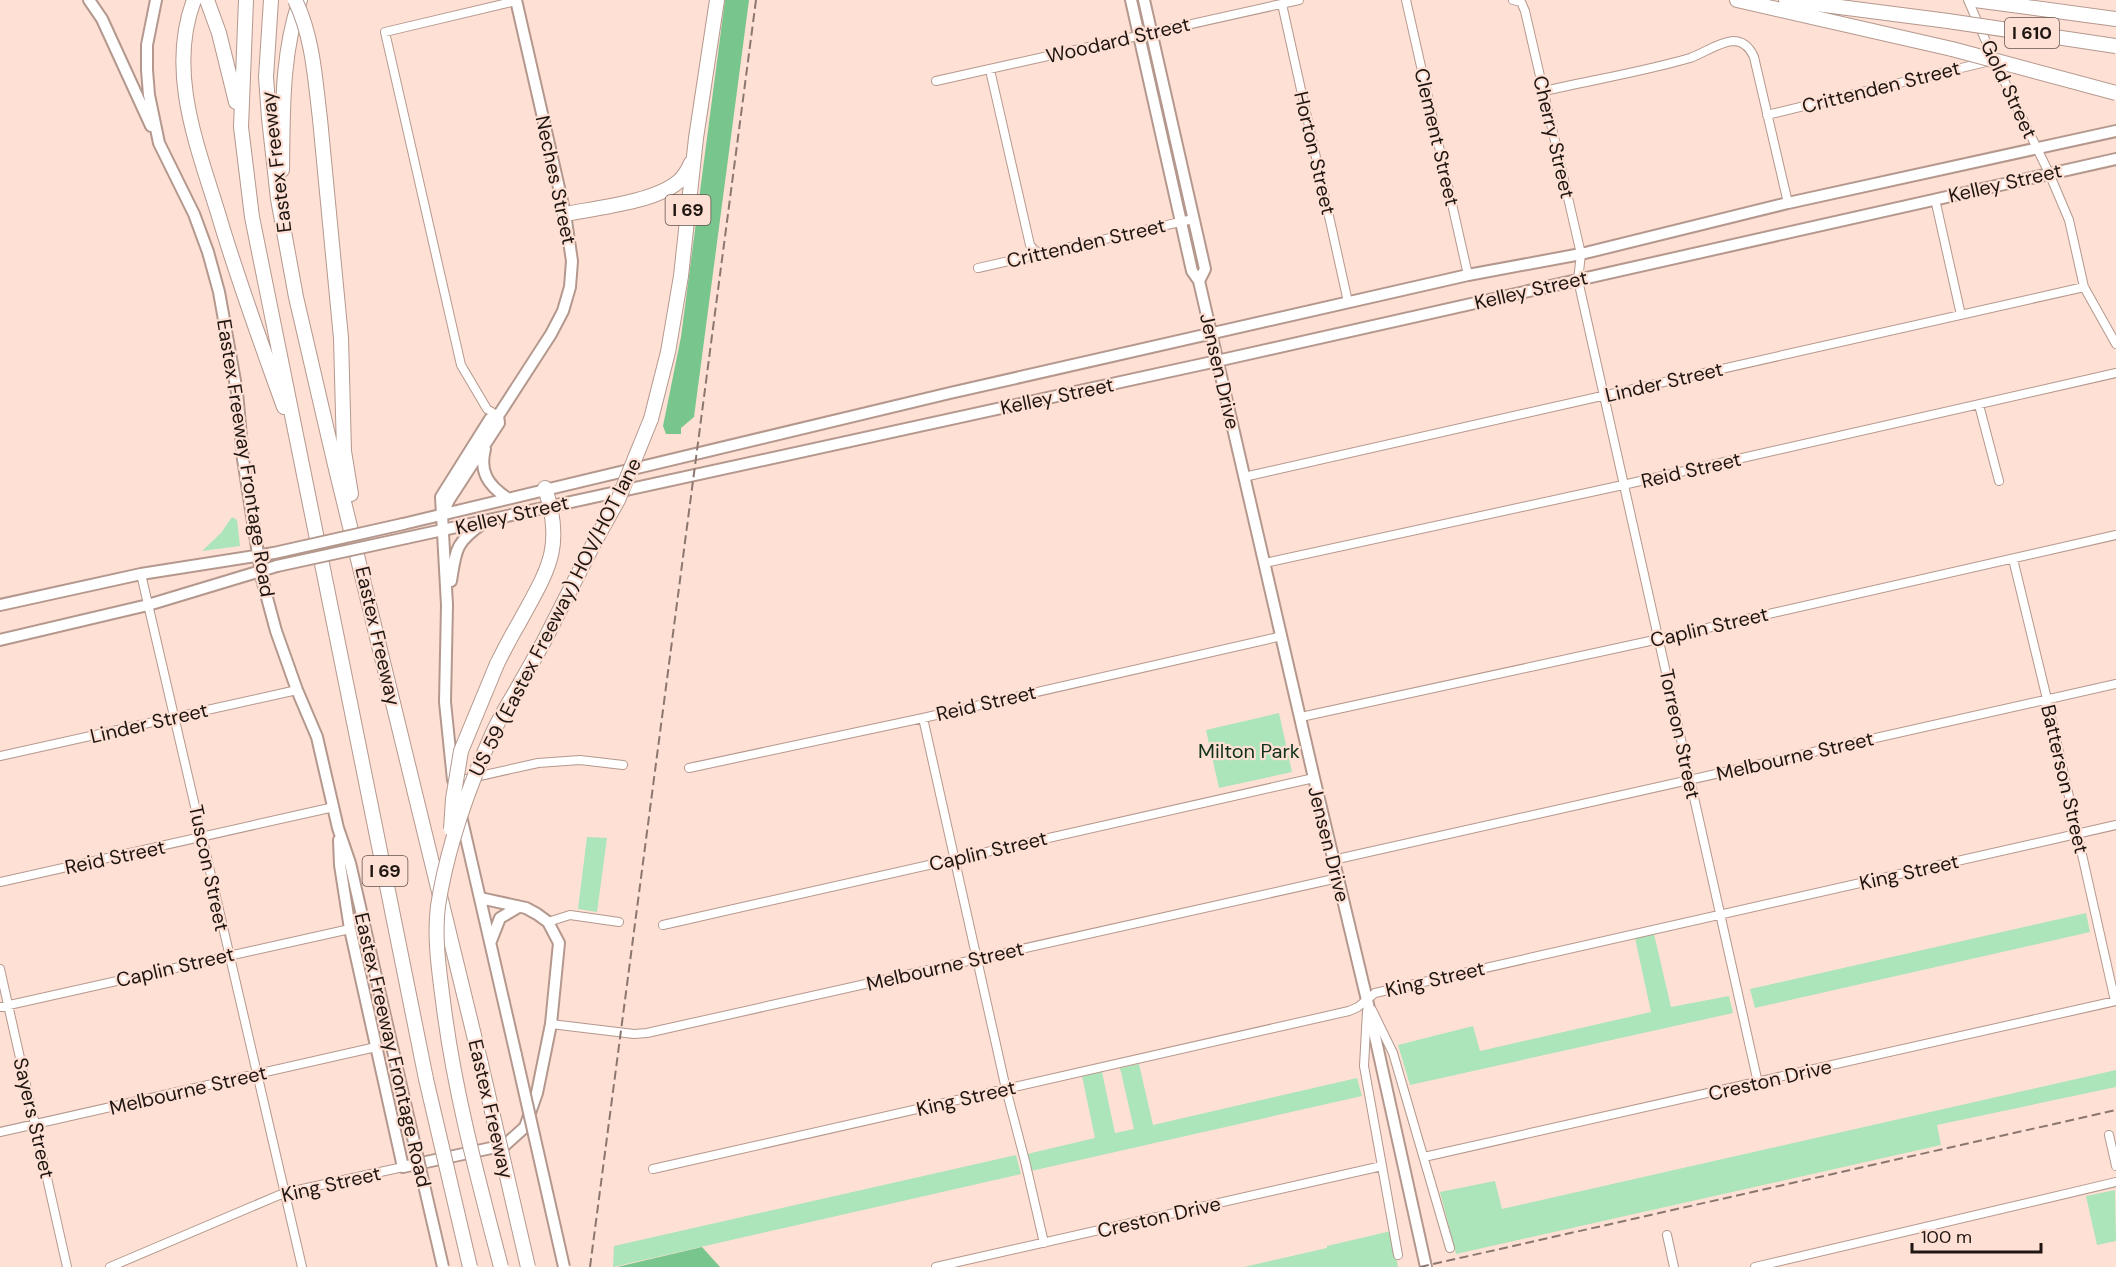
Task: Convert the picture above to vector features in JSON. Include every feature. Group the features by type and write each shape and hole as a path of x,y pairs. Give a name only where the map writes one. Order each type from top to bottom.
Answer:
{"highway":[{"path":"194,0 184,40 184,77 191,123 241,287 302,457"},
{"path":"207,0 219,33 242,127"},
{"name":"Eastex Freeway","path":"246,0 242,127 252,217 426,1079 470,1267"},
{"name":"Eastex Freeway","path":"271,0 267,49 267,98 282,223 302,320 528,1267"},
{"path":"295,0 310,45 320,118 340,338 344,451 363,576"},
{"path":"282,223 281,173 285,74 291,32 300,0"},
{"name":"US 59 (Eastex Freeway) HOV/HOT lane","path":"501,1267 474,1164 448,1043 438,964 438,908 450,846 491,736 618,500 651,419 668,352 681,276 694,156 717,0"},
{"path":"1737,0 1952,49 2116,93"},
{"name":"I 610","path":"1786,0 2116,46"},
{"name":"I 610","path":"1975,0 2116,19"},
{"path":"566,214 662,192 680,181 688,171 694,156"},
{"path":"450,846 453,799 461,751 497,664 547,573 554,536 551,507 545,488"}],"main road":[{"path":"89,0 102,19 159,143"},
{"name":"Eastex Freeway Frontage Road","path":"156,0 147,45 147,70 149,94 159,143 194,214 219,292 237,392 248,495 261,572 276,631 317,737 338,828 350,862 443,1267"},
{"name":"Jensen Drive","path":"1131,0 1180,222 1192,272 1199,281 1367,1000 1426,1267"},
{"name":"Jensen Drive","path":"1144,0 1205,268 1199,281"},
{"name":"Neches Street","path":"441,516 441,497 490,420 498,416 551,334 563,311 570,287 572,261 566,214 516,1"},
{"name":"Kelley Street","path":"0,605 141,574 274,553 441,516 545,488 1211,333 1468,275 1581,254 1788,203 2116,131"},
{"name":"Kelley Street","path":"0,640 148,605 277,566 1217,361 2116,159"},
{"name":"Neches Street","path":"441,516 499,423 498,416"},
{"path":"485,446 482,466 484,475 495,490 507,498"},
{"path":"441,516 447,605 445,702 453,782 564,1267"},
{"path":"447,605 457,547 471,532 487,521"},
{"path":"338,828 340,865 350,929 403,1167"},
{"path":"480,898 517,908 526,908 548,922"},
{"path":"490,942 500,918 517,908"},
{"name":"King Street","path":"403,1167 505,1145 525,1128 537,1093 551,1023 559,944 548,922"}],"street":[{"name":"Woodard Street","path":"936,81 1299,0"},
{"name":"Clement Street","path":"1406,0 1468,275"},
{"name":"Cherry Street","path":"1514,0 1521,2 1525,11 1544,91 1581,254 1578,280"},
{"name":"Gold Street","path":"1968,0 2069,220 2084,287 2116,344"},
{"path":"498,416 487,409 461,365 385,32 516,1"},
{"name":"Horton Street","path":"1282,4 1348,302"},
{"path":"1544,91 1690,57 1728,42 1738,42 1750,50 1754,57 1788,203"},
{"name":"Crittenden Street","path":"1767,115 1994,60"},
{"path":"990,70 1030,245 1035,250 1046,253"},
{"path":"1935,200 1960,315"},
{"name":"Crittenden Street","path":"978,268 1193,219"},
{"name":"Torreon Street","path":"1578,280 1758,1083"},
{"name":"Linder Street","path":"1244,477 2084,287"},
{"name":"Reid Street","path":"1265,563 1623,485 2116,373"},
{"path":"1979,405 1999,481"},
{"name":"Caplin Street","path":"1301,717 1659,639 2116,535"},
{"name":"Batterson Street","path":"2013,559 2115,1001"},
{"name":"Tuscon Street","path":"141,574 302,1267"},
{"name":"Reid Street","path":"688,768 923,718 1282,636"},
{"name":"Melbourne Street","path":"1333,860 2116,684"},
{"name":"Linder Street","path":"0,756 297,690"},
{"path":"923,718 1006,1089 1026,1161 1044,1243"},
{"path":"453,782 538,763 579,760 623,765"},
{"name":"Caplin Street","path":"663,925 1314,778"},
{"name":"Reid Street","path":"0,882 334,807"},
{"name":"King Street","path":"653,1169 1349,1011 1375,993 2116,825"},
{"name":"Melbourne Street","path":"551,1023 634,1034 647,1033 1338,878"},
{"path":"548,922 570,915 619,922"},
{"name":"Caplin Street","path":"4,1006 350,929"},
{"name":"Sayers Street","path":"0,969 4,1006 36,1124 67,1267"},
{"path":"1367,1000 1394,1053 1450,1248"},
{"path":"1367,1000 1364,1066 1398,1255"},
{"name":"Creston Drive","path":"1424,1157 2115,1001"},
{"name":"Melbourne Street","path":"0,1132 376,1047"},
{"path":"2109,1135 2116,1166"},
{"name":"Creston Drive","path":"936,1267 1382,1166"},
{"name":"King Street","path":"110,1267 284,1193 403,1167"},
{"path":"1755,1267 2116,1182"},
{"path":"1667,1235 1674,1267"}],"green space":[{"path":"725,0 749,0 694,417 681,428 681,434 666,434 663,426 681,337"},
{"path":"232,517 237,520 240,546 202,551 221,533"},
{"name":"Milton Park","path":"1279,713 1292,772 1219,788 1206,730"},
{"path":"587,837 607,838 597,912 578,909"},
{"path":"2086,913 2090,932 1755,1008 1750,989"},
{"path":"1654,934 1671,1007 1729,996 1733,1013 1410,1085 1398,1045 1473,1026 1480,1051 1651,1012 1635,938"},
{"path":"1139,1064 1153,1125 1357,1078 1362,1096 1031,1171 1027,1154 1095,1138 1082,1076 1102,1072 1115,1133 1134,1129 1120,1068"},
{"path":"2116,1070 2116,1087 1937,1125 1941,1145 1456,1254 1440,1192 1495,1181 1502,1209"},
{"path":"1016,1155 1021,1174 613,1267 614,1246"},
{"path":"2115,1190 2116,1241 2097,1245 2086,1196"},
{"path":"1391,1231 1398,1267 1244,1267 1327,1248 1327,1246"},
{"path":"702,1247 720,1267 617,1267"}],"railway":[{"path":"590,1267 756,0"},
{"path":"1420,1267 2116,1110"}]}
